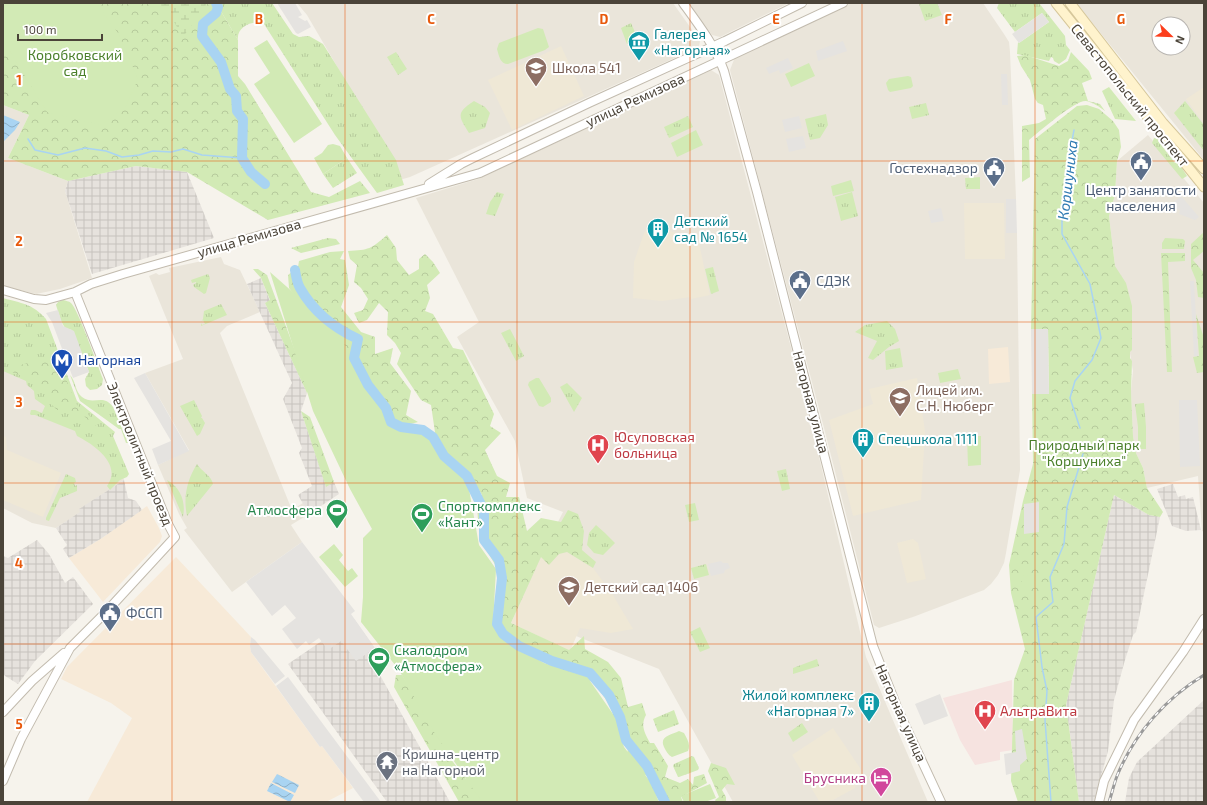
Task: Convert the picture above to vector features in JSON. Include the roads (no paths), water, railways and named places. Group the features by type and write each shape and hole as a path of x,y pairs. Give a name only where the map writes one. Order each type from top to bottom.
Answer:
{"main road":[{"name":"Севастопольский проспект","path":"1056,3 1204,187"},
{"name":"Севастопольский проспект","path":"1070,3 1158,117 1204,169"}],"street":[{"name":"Нагорная улица","path":"684,3 713,46 720,60 757,192 873,646 899,712 940,802"},
{"name":"улица Ремизова","path":"424,188 472,158 802,3"},
{"name":"улица Ремизова","path":"3,290 40,300 75,292 91,284 123,274 480,173 843,3"},
{"path":"472,158 469,161 469,169 472,172 480,173"},
{"path":"456,167 460,167 463,170 463,175 460,178"},
{"name":"Электролитный проезд","path":"3,781 21,739 70,648 114,604 175,537 168,524 75,292"},
{"path":"1099,802 1104,781 1134,720 1183,652 1204,619"},
{"path":"3,712 32,681 70,648"},
{"path":"32,681 36,680 43,682 45,691 44,697"}],"water":[{"path":"3,115 20,122 15,130 3,142"},
{"path":"277,774 299,785 295,793 272,782"},
{"path":"271,783 294,795 290,802 267,791"}],"waterway":[{"path":"216,3 218,7 216,13 203,24 202,36 221,62 230,89 236,96 237,111 243,119 242,158 251,172 265,184"},
{"name":"Коршуниха","path":"1074,130 1068,163 1062,214 1062,234 1090,284 1101,338 1092,360 1075,381 1070,398 1080,428"},
{"path":"28,139 35,150 58,155 85,148 106,151 122,157 139,155 153,151 171,152 183,149 202,155 242,158"},
{"path":"295,270 297,282 311,304 325,318 341,330 358,339 354,358 368,385 386,408 391,422 401,427 423,430 433,437 444,456 467,476 484,511 484,540 499,560 502,578 497,624 503,634 519,646 552,661 590,673 609,695 620,717 626,740 647,766 665,802"},
{"name":"Коршуниха","path":"1051,802 1045,720 1047,691 1042,667 1036,617 1053,602 1050,577 1064,544 1067,507 1083,454"}],"railway":[{"path":"1109,802 1117,776 1124,761 1142,732 1164,706 1190,684 1204,675"}],"place":[{"name":"Галерея «Нагорная»","path":"639,62"},
{"name":"Школа 541","path":"536,88"},
{"name":"Центр занятости населения","path":"1141,182"},
{"name":"Гостехнадзор","path":"994,188"},
{"name":"Детский сад № 1654","path":"658,248"},
{"name":"СДЭК","path":"800,300"},
{"name":"Нагорная","path":"62,380"},
{"name":"Лицей им. С.Н. Нюберг","path":"900,418"},
{"name":"Спецшкола 1111","path":"863,458"},
{"name":"Юсуповская больница","path":"598,464"},
{"name":"Атмосфера","path":"337,530"},
{"name":"Спорткомплекс «Кант»","path":"422,534"},
{"name":"Детский сад 1406","path":"569,606"},
{"name":"ФССП","path":"110,632"},
{"name":"Скалодром «Атмосфера»","path":"379,678"},
{"name":"Жилой комплекс «Нагорная 7»","path":"869,722"},
{"name":"АльтраВита","path":"985,730"},
{"name":"Кришна-центр на Нагорной","path":"387,782"},
{"name":"Брусника","path":"881,798"}],"park label":[{"name":"Коробковский сад","path":"75,64"},
{"name":"Природный парк \"Коршуниха\"","path":"1084,454"}]}
